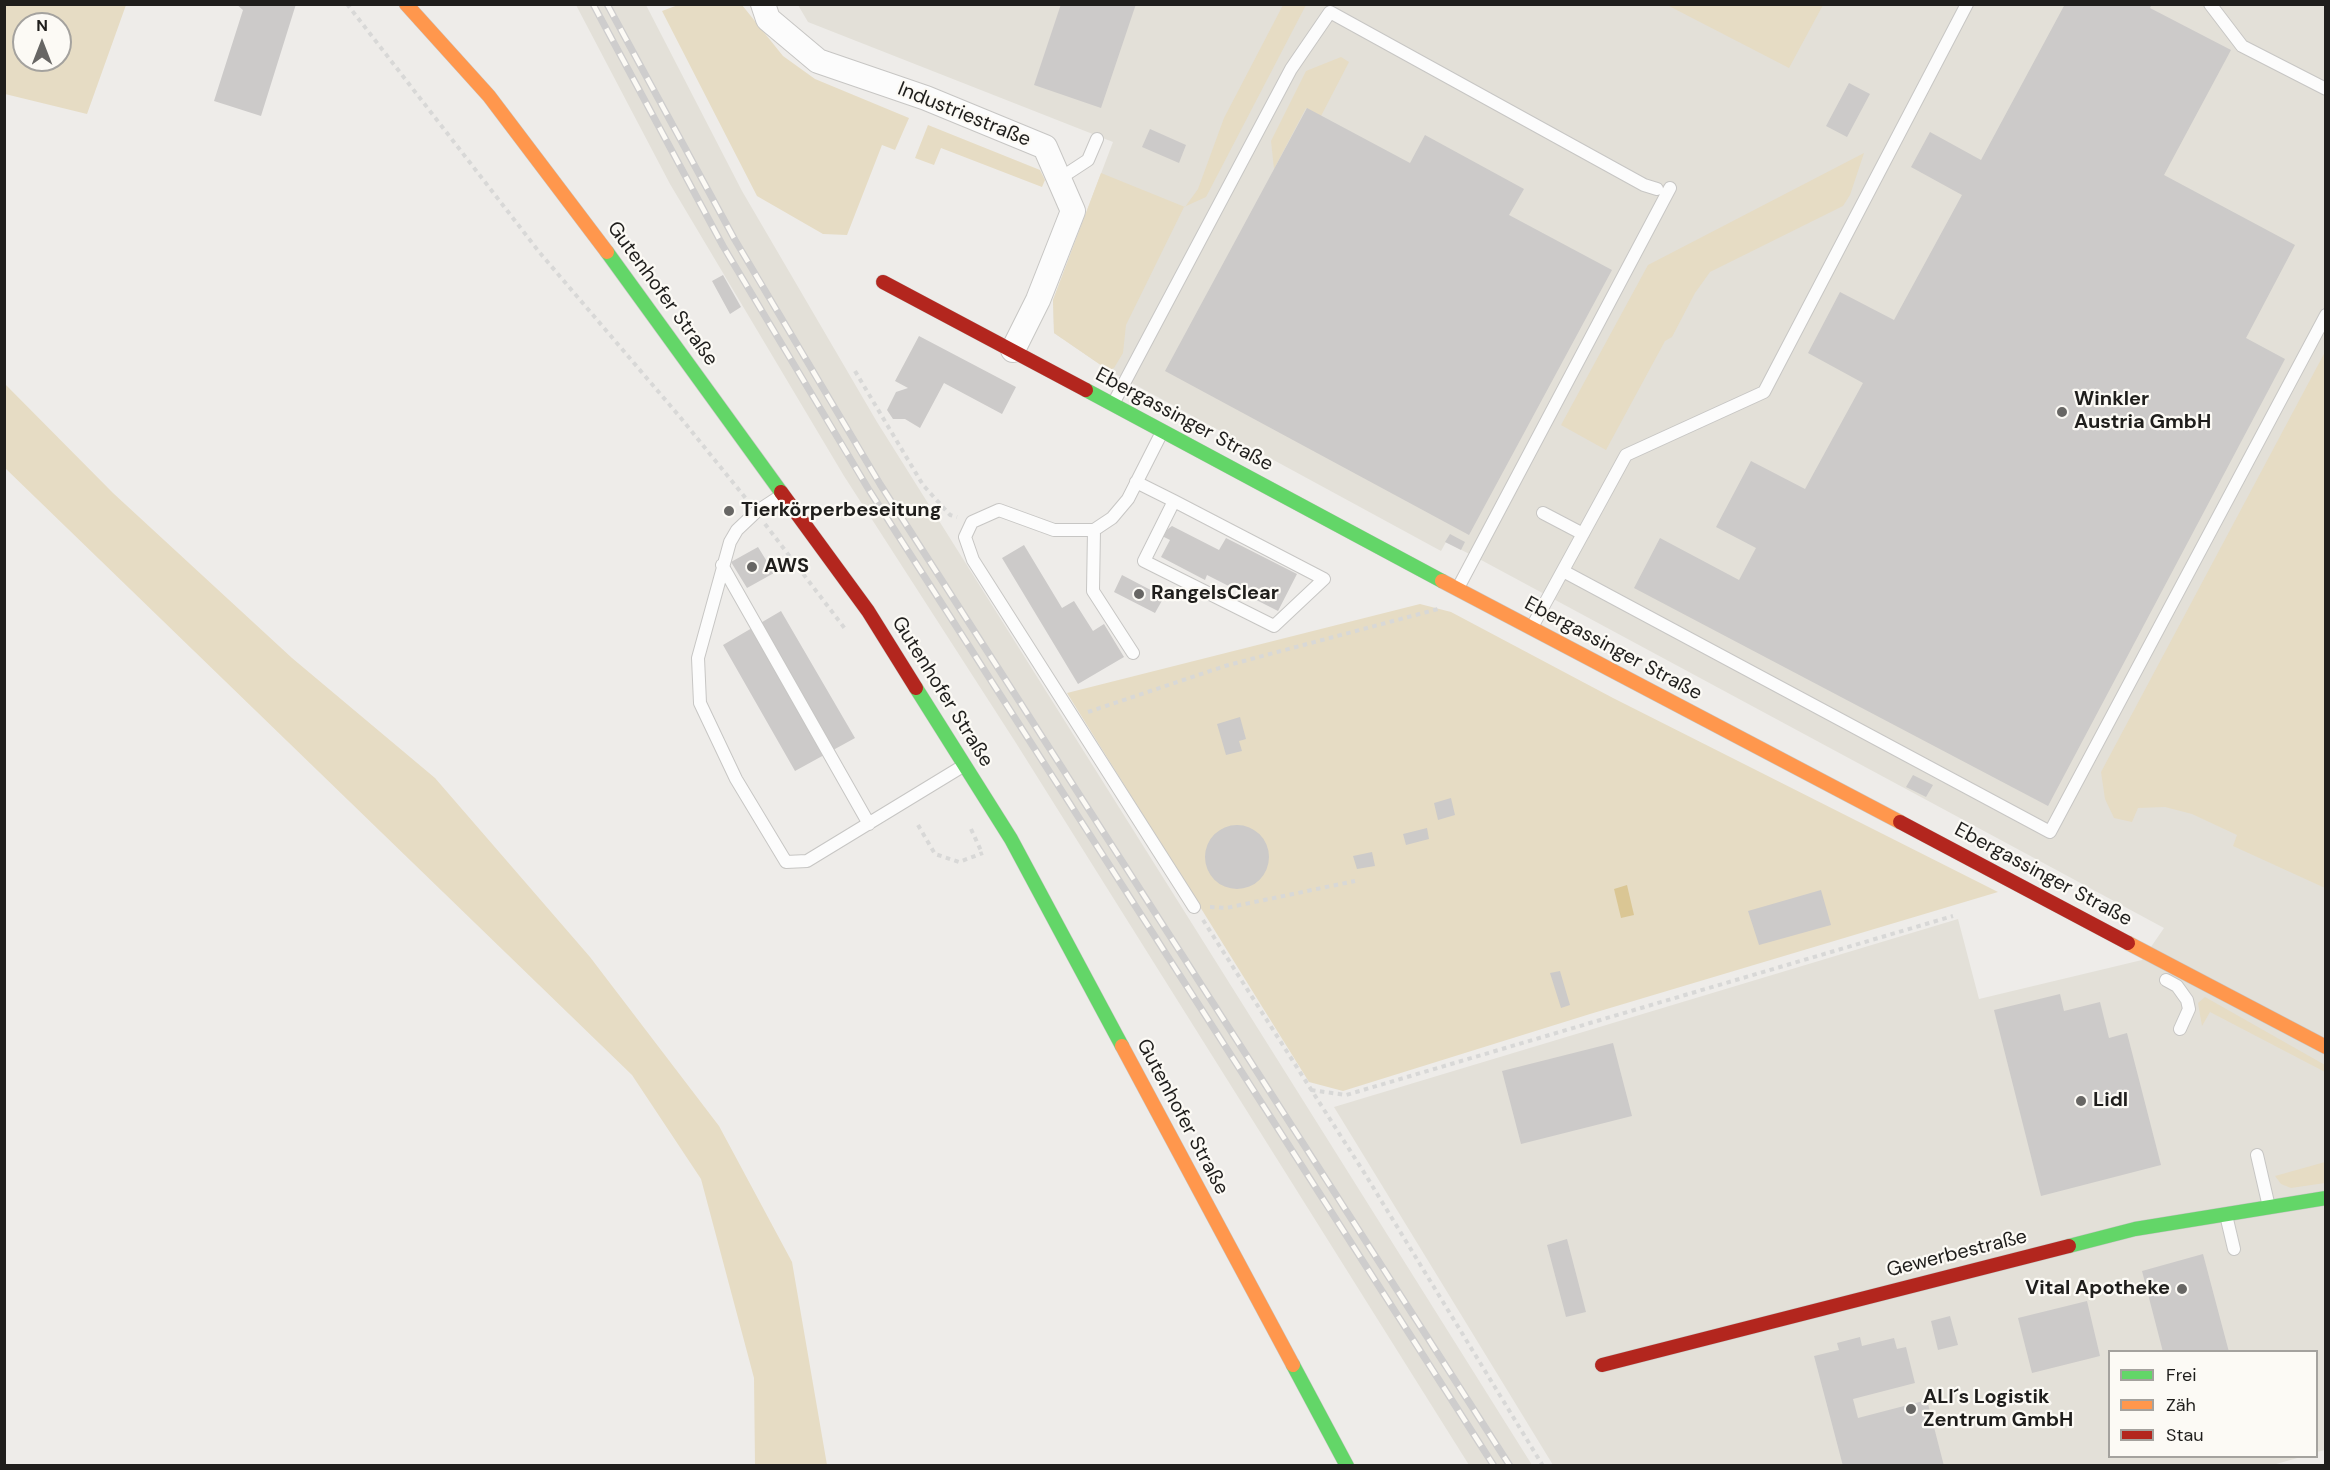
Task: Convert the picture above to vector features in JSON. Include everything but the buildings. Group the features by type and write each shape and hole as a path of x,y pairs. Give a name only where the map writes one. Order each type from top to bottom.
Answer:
{"street":[{"name":"Gutenhofer Straße","path":"406,4 489,96 592,231 868,610 1011,839 1347,1466"},
{"name":"Industriestraße","path":"763,4 768,19 818,61 926,98 1045,147 1073,211 1038,300 1013,350"},
{"name":"Ebergassinger Straße","path":"883,282 2325,1047"},
{"name":"Gewerbestraße","path":"1602,1365 2135,1229 2325,1198"}],"lane":[{"path":"1532,628 1626,455 1764,392 1967,4"},
{"path":"2210,4 2242,46 2325,89"},
{"path":"1113,404 1291,69 1330,12 1644,185 1664,188 1458,589"},
{"path":"1059,179 1088,160 1098,138"},
{"path":"1563,571 2050,831 2325,315"},
{"path":"1162,431 1128,499 1112,518 1094,530 1054,530 999,510 972,522 965,537 973,560 1194,907"},
{"path":"1137,482 1174,501 1324,579 1274,626 1144,561 1174,501"},
{"path":"783,495 756,512 737,530 722,565 698,658 700,703 736,779 786,862 807,861 965,765"},
{"path":"1543,513 1583,534"},
{"path":"1094,530 1094,591 1133,653"},
{"path":"722,565 869,824"},
{"path":"2067,910 2086,936"},
{"path":"2157,975 2177,986 2187,1000 2189,1009 2180,1029"},
{"path":"2257,1155 2269,1207"},
{"path":"2226,1214 2234,1249"}],"path":[{"path":"347,4 540,254 701,441 850,636"},
{"path":"855,371 922,485 950,515 972,522"},
{"path":"1073,717 1225,666 1447,607 1458,589"},
{"path":"969,824 982,853"},
{"path":"918,825 935,854 959,862 1011,839"},
{"path":"1194,907 1226,908 1355,881"},
{"path":"1194,907 1311,1090 1543,1466"},
{"path":"1311,1090 1346,1095 1953,916"}],"shaded area":[{"path":"5,4 126,5 87,114 5,94"},
{"path":"576,5 646,5 742,191 877,422 1532,1465 1469,1465 1016,743 844,476 670,184"},
{"path":"678,5 742,5 783,56 815,79 909,118 895,150 882,145 847,235 823,234 757,196 662,11"},
{"path":"798,5 2325,5 2325,1450 2318,1452 2318,1350 2108,1350 2108,1458 2297,1458 2269,1466 1553,1465 1334,1107 1958,919 1979,999 2142,960 2164,928 1483,561 1446,542 1441,551 1108,370 1054,333 1053,300 1113,142 808,22"},
{"path":"1283,5 1306,5 1206,197 1185,206 1198,189 1224,118"},
{"path":"1667,5 1823,5 1789,68"},
{"path":"1341,57 1349,62 1321,116 1306,108 1274,169 1271,141 1306,71"},
{"path":"928,125 1040,170 1045,180 1042,187 941,148 934,165 915,158"},
{"path":"1864,153 1850,195 1843,206 1710,272 1695,293 1672,337 1665,341 1606,450 1561,425 1648,265"},
{"path":"1101,173 1184,207 1126,325 1123,353 1114,368 1108,370 1054,333 1053,300"},
{"path":"2325,352 2326,888 2233,846 2237,835 2192,814 2165,807 2138,808 2132,822 2114,818 2105,799 2101,772"},
{"path":"4,383 113,493 292,658 435,778 590,957 719,1126 792,1262 827,1465 755,1465 754,1378 701,1179 632,1075 5,468"},
{"path":"1420,604 1451,612 1613,698 1998,892 1590,1014 1343,1091 1309,1082 1067,693"},
{"path":"1627,885 1634,915 1621,918 1614,889"},
{"path":"2205,997 2325,1065 2325,1072 2210,1012 2202,1026 2198,1003"},
{"path":"2325,1162 2325,1183 2291,1188 2281,1184 2275,1176"}],"railway":[{"path":"593,4 723,246 869,490 1494,1466"},
{"path":"607,4 735,240 880,484 1510,1466"}],"traffic: fast":[{"path":"607,252 781,492"},
{"path":"1086,390 1442,581"},
{"path":"916,688 1011,839 1122,1046"},
{"path":"2069,1246 2135,1229 2326,1198"},
{"path":"1293,1365 1347,1466"}],"traffic: slow":[{"path":"406,4 489,96 607,252"},
{"path":"1442,581 1900,822"},
{"path":"2128,943 2326,1047"},
{"path":"1122,1046 1293,1365"}],"traffic: jam":[{"path":"883,282 1086,390"},
{"path":"781,492 868,611 916,688"},
{"path":"1900,822 2128,943"},
{"path":"1602,1365 2069,1246"}],"place":[{"name":"Winkler Austria GmbH","path":"2062,412"},
{"name":"Tierkörperbeseitung","path":"729,511"},
{"name":"AWS","path":"752,567"},
{"name":"RangeIsClear","path":"1139,594"},
{"name":"Lidl","path":"2081,1101"},
{"name":"Vital Apotheke","path":"2182,1289"},
{"name":"ALI´s Logistik Zentrum GmbH","path":"1911,1409"}]}
